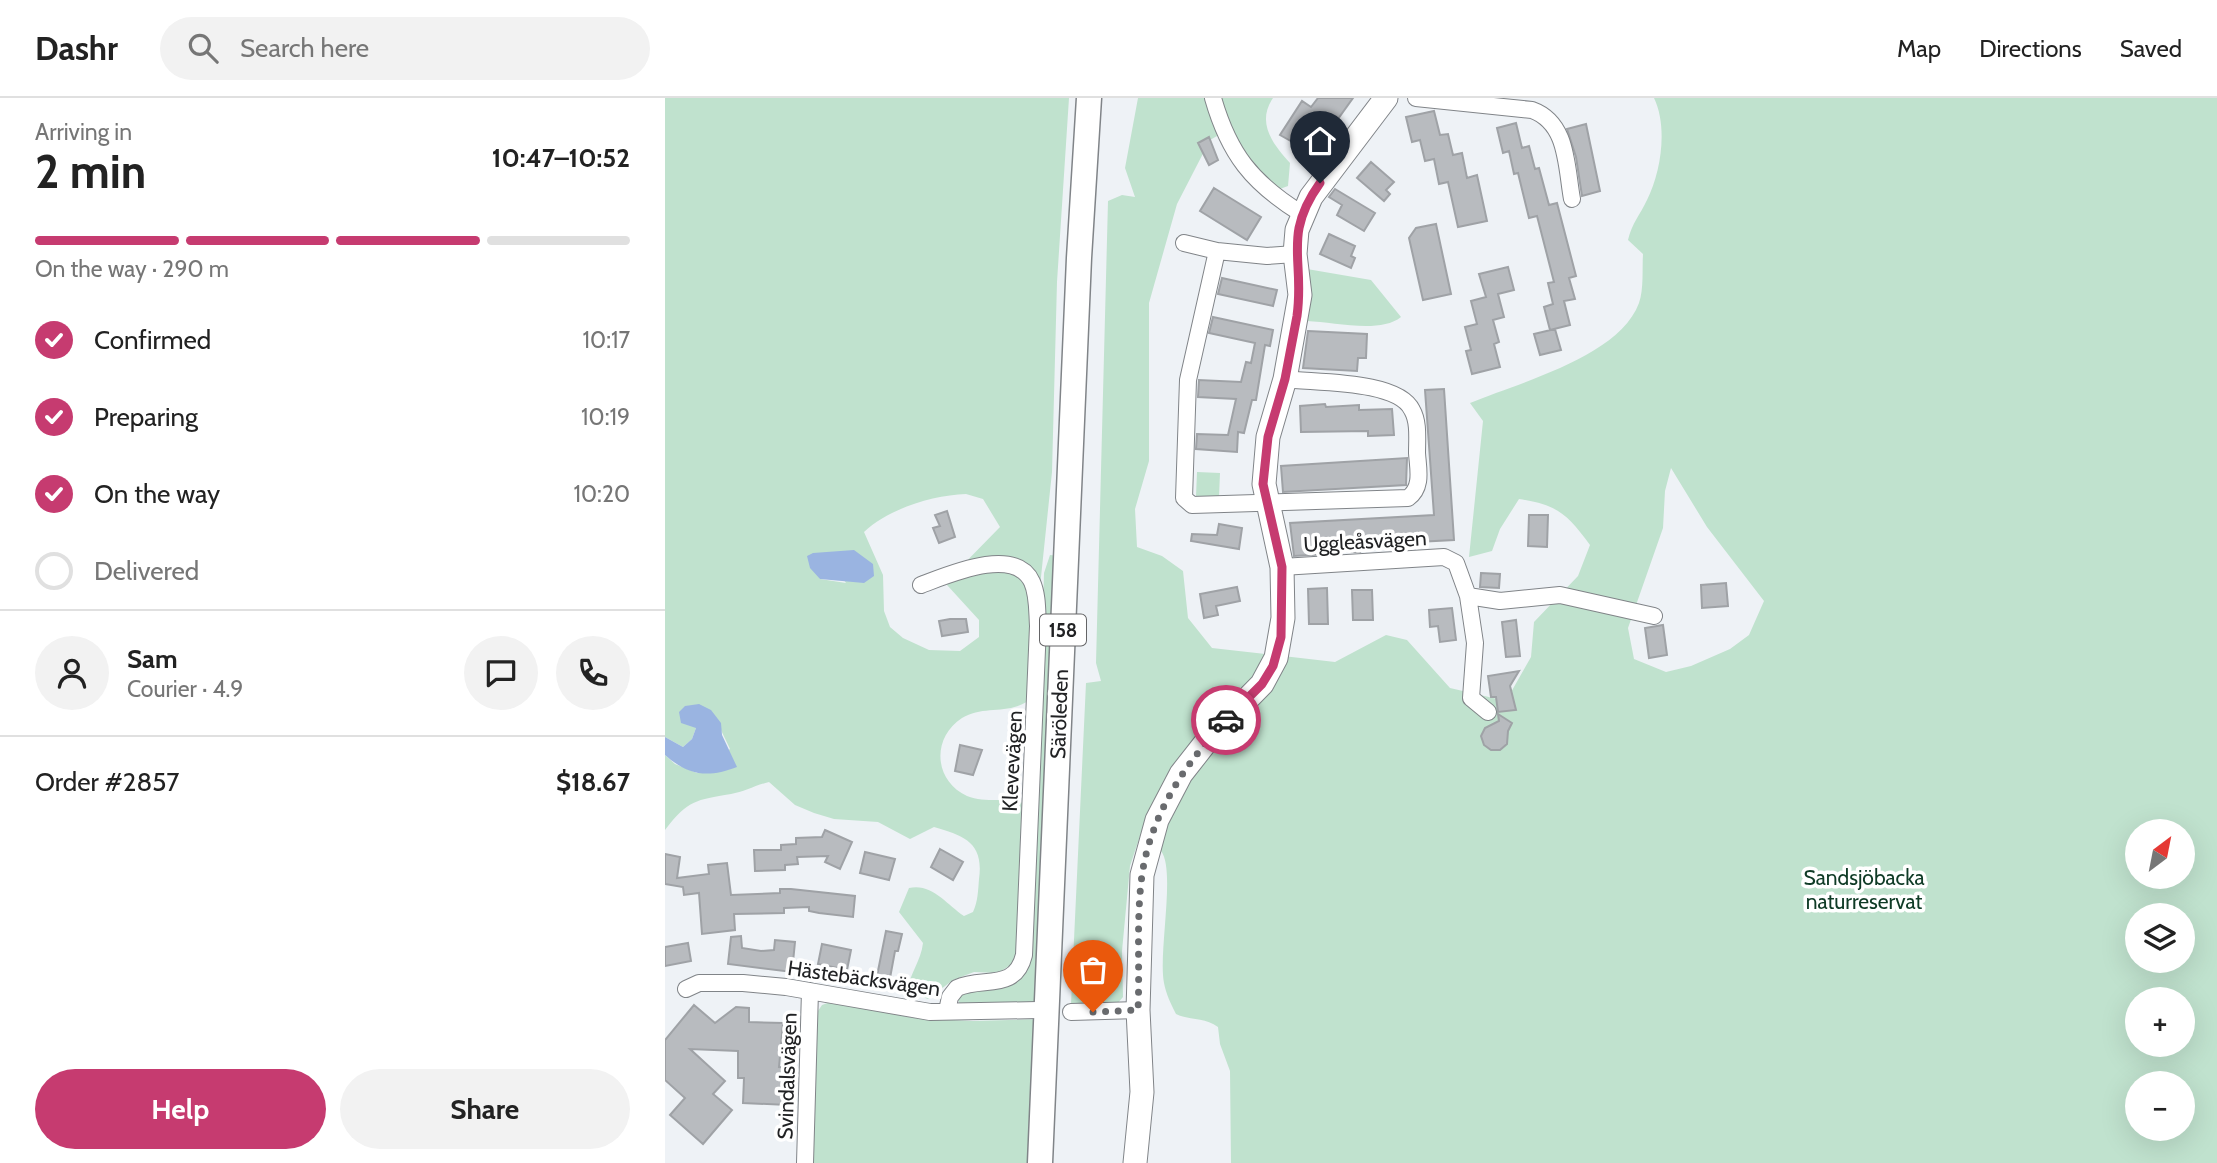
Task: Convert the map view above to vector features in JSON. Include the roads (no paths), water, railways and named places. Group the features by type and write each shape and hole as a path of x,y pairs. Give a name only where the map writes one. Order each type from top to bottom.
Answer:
{"main road":[{"name":"Säröleden","path":"1040,1163 1089,98"},
{"name":"Säröleden","path":"1055,1163 1093,258 1104,98"}],"street":[{"path":"1213,98 1226,137 1245,168 1255,180 1301,214"},
{"path":"1135,1163 1142,1091 1138,1010 1142,875 1157,820 1195,754 1262,684 1273,666 1283,618 1282,567 1266,504 1265,458 1285,379 1300,295 1295,254 1301,214 1386,98"},
{"path":"1416,98 1532,110 1545,115 1559,131 1572,199"},
{"path":"1184,243 1217,251 1267,256 1295,254"},
{"path":"1217,251 1188,380 1184,498 1192,505 1408,498 1418,483 1416,424 1414,412 1400,395 1379,387 1285,379"},
{"name":"Uggleåsvägen","path":"1282,567 1449,558 1456,563 1468,596 1476,657 1471,698 1488,712"},
{"name":"Klevevägen","path":"921,585 981,565 1010,565 1024,572 1033,583 1038,626 1023,962 1016,972 1004,981 957,988 950,997 947,1011"},
{"path":"1468,596 1500,601 1560,596 1654,617"},
{"name":"Hästebäcksvägen","path":"686,989 699,983 721,982 810,991 912,1010 1038,1010"},
{"name":"Svindalsvägen","path":"805,1163 810,991"},
{"path":"1071,1012 1138,1010"}],"water":[{"path":"854,550 873,564 874,576 864,583 820,579 810,568 807,556 813,553"},
{"path":"699,704 711,710 721,723 722,735 737,767 717,773 699,773 682,767 665,755 665,737 683,747 692,739 696,728 681,723 679,712 685,706"}],"park label":[{"name":"Sandsjöbacka naturreservat","path":"1864,889"}]}
